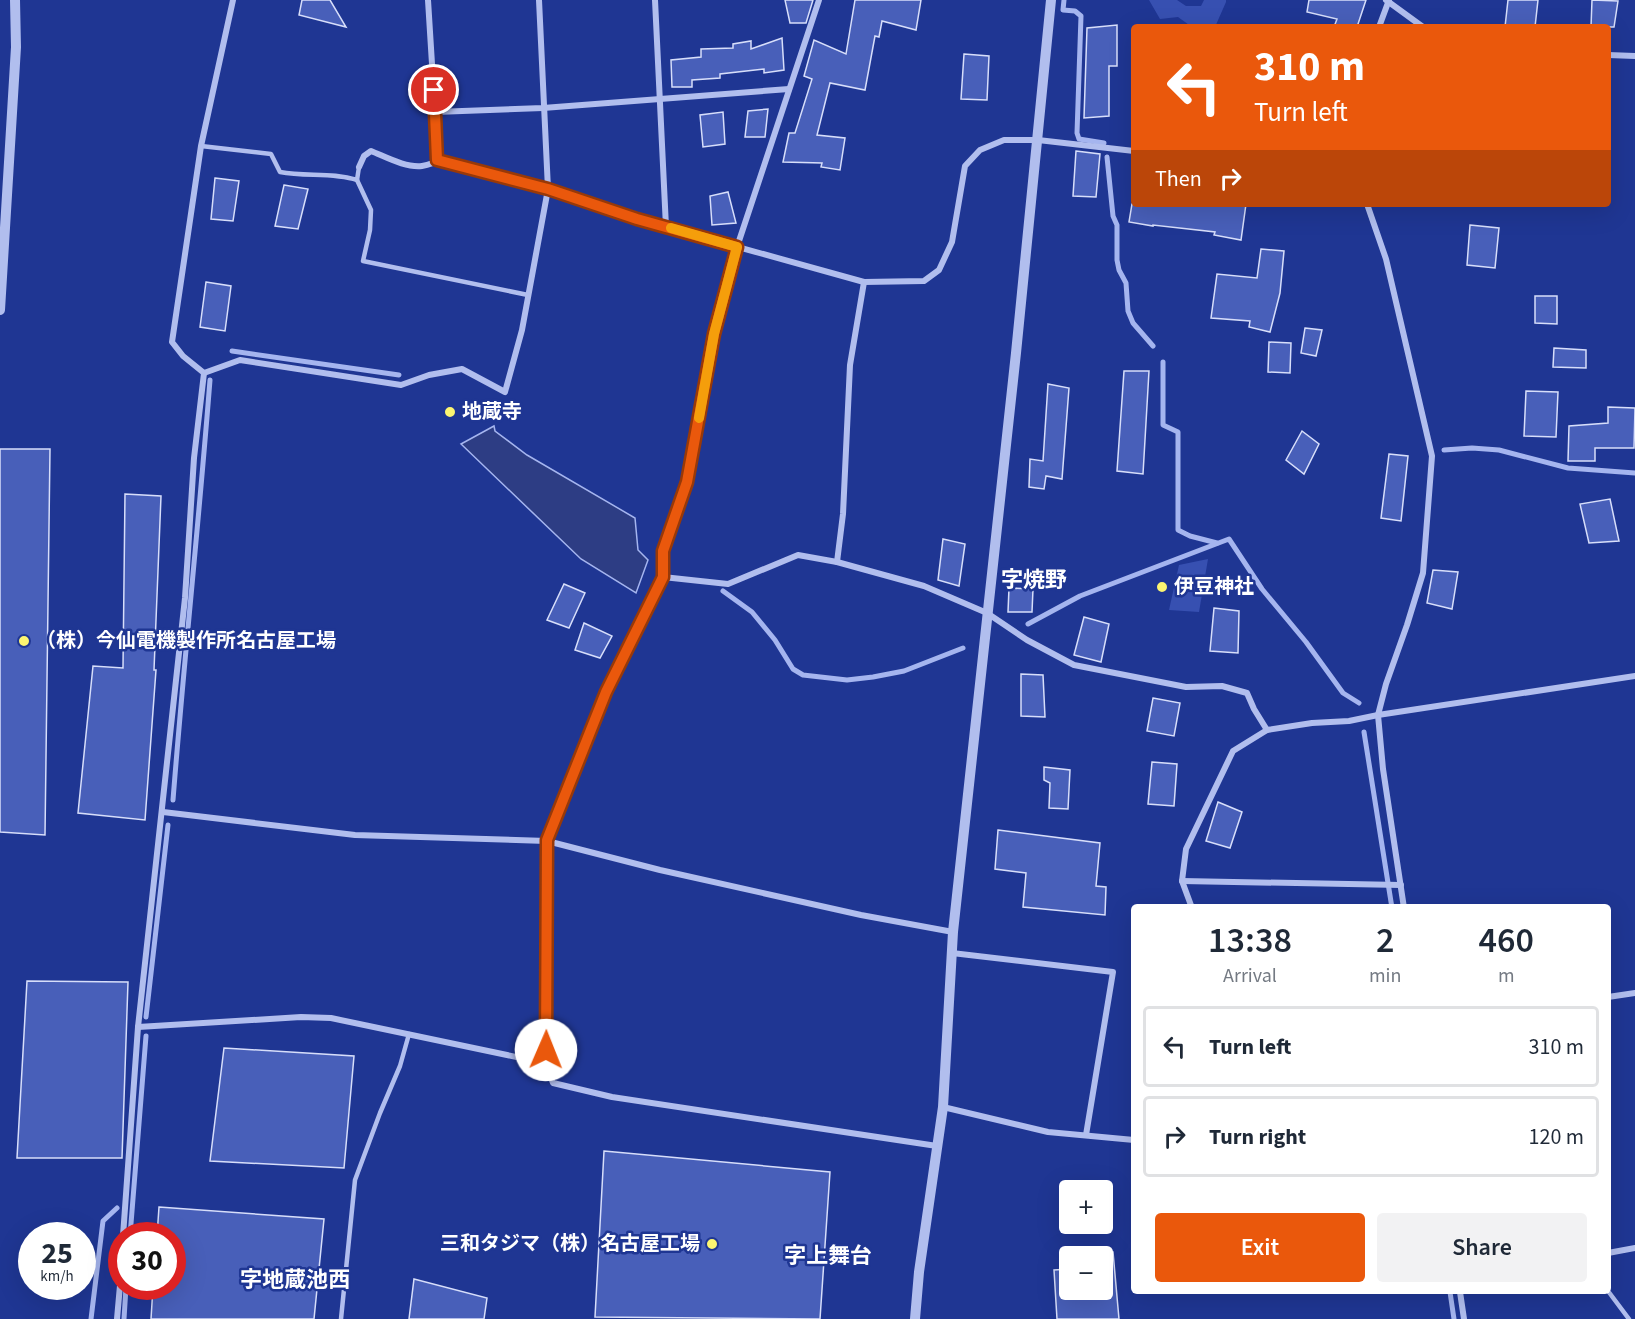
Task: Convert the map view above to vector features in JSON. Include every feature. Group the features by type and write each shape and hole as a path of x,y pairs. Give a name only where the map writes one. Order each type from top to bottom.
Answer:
{"street":[{"path":"0,310 15,47 15,0"},
{"path":"204,374 183,356 172,342 201,146 233,0"},
{"path":"429,0 437,160"},
{"path":"204,374 240,360 401,385 429,375 462,369 505,392 522,330 548,189 539,0"},
{"path":"655,0 666,227"},
{"path":"819,0 737,247 714,334 687,482 663,551 663,577 606,692 547,840 546,1063 553,1083 612,1097 937,1146"},
{"path":"915,1319 919,1272 943,1107 953,932 1051,0"},
{"path":"1380,24 1388,1 1419,24"},
{"path":"1611,55 1635,56"},
{"path":"435,112 543,108 789,89"},
{"path":"359,167 364,156 371,151 414,165 422,166 437,160 548,189 666,227 864,282 924,280 939,270 952,242 965,166 980,150 1004,140 1038,140 1131,152"},
{"path":"1368,207 1386,259 1432,456 1424,573 1386,684 1378,715 1383,769 1403,904"},
{"path":"837,562 843,514 850,365 864,282"},
{"path":"124,1222 138,1027 185,598 194,458 204,374"},
{"path":"663,577 728,584 798,555 837,562 924,586 987,613 1027,640 1074,665 1186,687 1222,687 1247,693 1267,730"},
{"path":"1191,904 1182,881 1186,849 1233,752 1267,730 1312,723 1349,722 1378,715 1635,676"},
{"path":"163,812 355,835 547,840 660,870 953,932"},
{"path":"1182,881 1401,885"},
{"path":"952,953 1113,972 1086,1135"},
{"path":"1611,997 1635,993"},
{"path":"138,1027 301,1017 331,1018 546,1063"},
{"path":"943,1107 1048,1132 1131,1140"},
{"path":"1611,1252 1635,1248"},
{"path":"1460,1294 1464,1319"},
{"path":"117,1319 119,1300"}],"lane":[{"path":"201,146 271,154 280,172 321,174 357,180"},
{"path":"359,167 357,180 371,210 370,230 363,261 528,295"},
{"path":"341,1319 354,1180 400,1066 409,1034"},
{"path":"1610,1294 1629,1319"}],"shaded area":[{"path":"1149,0 1177,0 1186,6 1201,6 1204,0 1226,0 1216,24 1188,24 1178,17 1160,19"},
{"path":"494,426 495,431 527,455 635,518 638,550 648,560 636,593 581,559 461,444"},
{"path":"1208,559 1199,612 1169,610 1179,565"}],"building":[{"path":"302,0 330,0 346,27 299,15"},
{"path":"785,0 813,0 806,23 790,23"},
{"path":"855,0 921,0 916,30 882,21 879,37 875,36 865,90 830,83 817,135 845,138 840,170 821,167 822,163 783,162 789,133 795,133 812,79 804,76 814,40 846,54"},
{"path":"1309,0 1366,0 1358,24 1335,24 1337,19 1307,12"},
{"path":"1508,0 1538,0 1535,24 1505,24"},
{"path":"1592,0 1618,1 1614,27 1611,27 1611,24 1591,24"},
{"path":"1117,25 1117,66 1109,66 1109,116 1084,118 1087,28"},
{"path":"782,38 784,70 764,73 764,69 720,74 720,78 692,80 692,87 672,87 671,60 701,57 701,49 733,48 733,44 751,41 751,49"},
{"path":"964,54 989,56 987,100 961,99"},
{"path":"768,109 765,137 745,137 748,111"},
{"path":"723,112 725,144 703,147 700,115"},
{"path":"1076,151 1100,154 1096,197 1073,196"},
{"path":"215,178 239,181 233,221 211,219"},
{"path":"284,185 308,189 298,229 275,226"},
{"path":"728,192 736,223 712,225 710,196"},
{"path":"1132,207 1246,207 1241,240 1214,235 1215,232 1129,222"},
{"path":"1470,225 1499,228 1495,268 1467,265"},
{"path":"1261,249 1284,251 1280,293 1270,332 1249,327 1250,321 1211,318 1217,274 1257,278"},
{"path":"206,282 231,286 225,331 200,327"},
{"path":"1535,296 1557,296 1557,324 1535,323"},
{"path":"1305,328 1322,330 1316,356 1301,353"},
{"path":"1269,342 1291,343 1290,373 1268,372"},
{"path":"1554,348 1586,350 1586,368 1553,367"},
{"path":"1124,371 1149,371 1143,474 1117,471"},
{"path":"1048,384 1069,388 1062,479 1046,476 1044,489 1029,487 1030,459 1043,461"},
{"path":"1526,391 1558,392 1556,437 1524,436"},
{"path":"1608,407 1635,408 1634,448 1595,448 1595,461 1568,461 1569,426 1608,423"},
{"path":"1302,431 1319,444 1304,474 1286,460"},
{"name":"（株）今仙電機製作所名古屋工場","path":"0,449 50,449 45,835 0,832"},
{"path":"1389,454 1408,456 1401,521 1381,518"},
{"path":"125,494 161,496 154,670 156,670 145,820 78,813 93,666 123,668"},
{"path":"1610,499 1619,541 1589,543 1580,504"},
{"path":"943,539 965,544 959,586 938,580"},
{"path":"1433,570 1458,572 1452,609 1427,603"},
{"path":"564,584 585,593 569,628 547,620"},
{"path":"1009,588 1033,589 1032,612 1008,612"},
{"path":"1214,608 1239,611 1238,653 1210,651"},
{"path":"1084,617 1109,624 1101,662 1074,655"},
{"path":"584,623 612,636 600,658 575,650"},
{"path":"1021,674 1043,675 1045,717 1021,716"},
{"path":"1153,698 1180,703 1174,736 1147,731"},
{"path":"1152,762 1177,764 1174,806 1148,804"},
{"path":"1044,767 1070,770 1068,809 1049,808 1050,783 1044,780"},
{"path":"1218,802 1242,812 1230,848 1206,841"},
{"path":"998,830 1100,843 1096,886 1106,887 1105,915 1023,907 1026,873 995,869"},
{"path":"27,981 128,982 122,1158 17,1158"},
{"path":"224,1048 354,1056 344,1168 210,1161"},
{"name":"三和タジマ（株）名古屋工場","path":"604,1151 830,1172 820,1319 595,1317"},
{"path":"159,1207 324,1219 314,1319 151,1319 152,1300 186,1300 186,1222 158,1222"},
{"path":"1113,1252 1119,1319 1057,1319 1054,1270 1059,1270 1059,1300 1113,1300"},
{"path":"414,1279 487,1298 484,1319 409,1319"}],"waterway":[{"path":"1064,0 1063,10 1075,11 1081,16 1077,133 1079,139 1104,143"},
{"path":"1107,157 1113,216 1117,225 1117,260 1126,283 1128,311 1133,323 1153,346"},
{"path":"232,351 399,375"},
{"path":"1163,362 1163,425 1178,432 1178,530 1190,536 1217,543"},
{"path":"173,800 210,380"},
{"path":"1444,450 1472,448 1499,450 1568,468 1635,473"},
{"path":"1028,624 1080,596 1229,539 1262,589 1306,642 1343,693 1359,703"},
{"path":"723,591 752,612 775,640 793,669 803,675 847,680 873,677 904,671 963,648"},
{"path":"1364,732 1391,904"},
{"path":"146,1017 168,825"},
{"path":"131,1222 146,1036"},
{"path":"91,1319 103,1221 117,1208"},
{"path":"1450,1294 1454,1319"},
{"path":"124,1319 125,1300"}],"slow traffic":[{"path":"671,228 737,247 714,334 699,418"}],"place":[{"name":"地蔵寺","path":"450,412"},
{"name":"伊豆神社","path":"1162,587"},
{"name":"（株）今仙電機製作所名古屋工場","path":"24,641"},
{"name":"三和タジマ（株）名古屋工場","path":"712,1244"}],"district":[{"name":"字焼野","path":"1034,580"},
{"name":"字上舞台","path":"828,1256"},
{"name":"字地蔵池西","path":"295,1280"}],"route":[{"path":"434,90 437,160 548,189 637,219 737,247 714,334 687,482 663,551 663,577 606,692 547,840 546,1050"}]}
